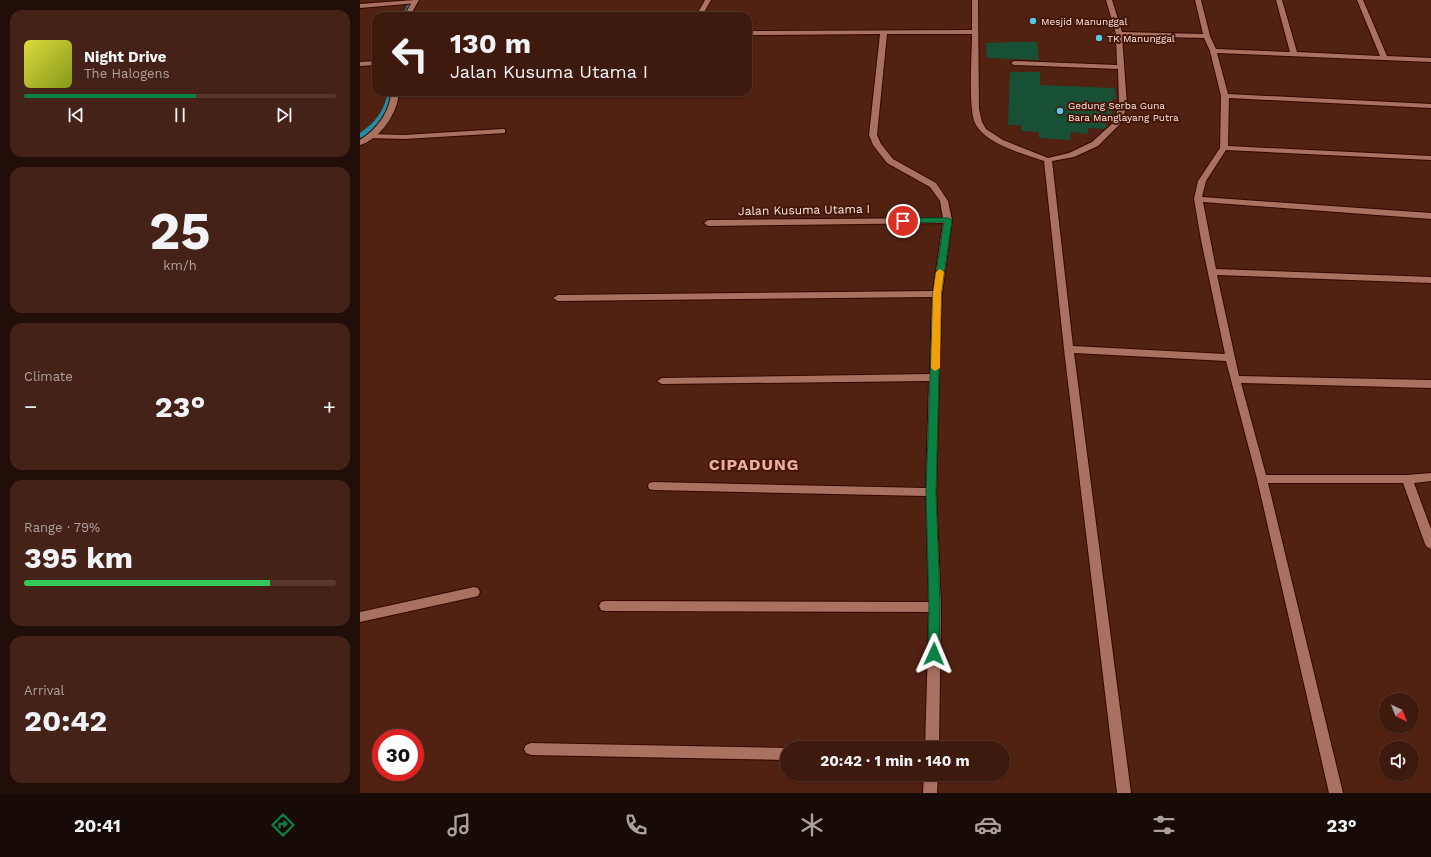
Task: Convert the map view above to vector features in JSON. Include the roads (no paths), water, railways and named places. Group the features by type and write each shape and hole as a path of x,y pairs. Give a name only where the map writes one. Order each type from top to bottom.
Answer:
{"street":[{"path":"701,12 708,0"},
{"path":"975,0 975,109 980,125 993,137 1023,152 1048,160 1071,155 1095,144 1117,123 1123,105 1122,68 1119,34 1109,0"},
{"path":"1198,0 1225,96 1224,148 1202,181 1198,199 1205,240 1231,358 1262,479 1336,793"},
{"path":"1279,0 1294,53"},
{"path":"1360,0 1384,57"},
{"path":"360,6 415,1"},
{"path":"409,12 415,1"},
{"path":"752,33 975,32"},
{"path":"884,33 873,135 877,145 890,161 933,185 944,201 948,220 937,294 931,492 935,607 932,741"},
{"path":"1119,34 1207,36"},
{"path":"1213,51 1294,53 1431,60"},
{"path":"360,64 372,63"},
{"path":"1014,63 1122,68"},
{"path":"360,143 379,127 393,105 394,96"},
{"path":"1225,96 1431,106"},
{"path":"370,136 404,137 502,131"},
{"path":"1224,148 1431,158"},
{"path":"1048,160 1069,349 1124,793"},
{"path":"1198,199 1431,216"},
{"name":"Jalan Kusuma Utama I","path":"708,223 948,220"},
{"path":"1213,272 1431,280"},
{"path":"558,298 937,294"},
{"path":"1069,349 1231,358"},
{"path":"662,381 935,377"},
{"path":"1236,379 1431,384"},
{"path":"1262,479 1407,479 1431,477"},
{"path":"1407,479 1431,544"},
{"path":"653,486 931,492"},
{"path":"360,617 474,592"},
{"path":"605,606 935,607"},
{"path":"531,749 780,754"},
{"path":"930,793 931,781"}],"waterway":[{"path":"407,12 411,4"},
{"path":"360,136 381,118 388,106 390,96"}],"place":[{"name":"Mesjid Manunggal","path":"1033,21"},
{"name":"TK Manunggal","path":"1099,38"},
{"name":"Gedung Serba Guna Bara Manglayang Putra","path":"1060,111"}],"district":[{"name":"CIPADUNG","path":"754,464"}]}
